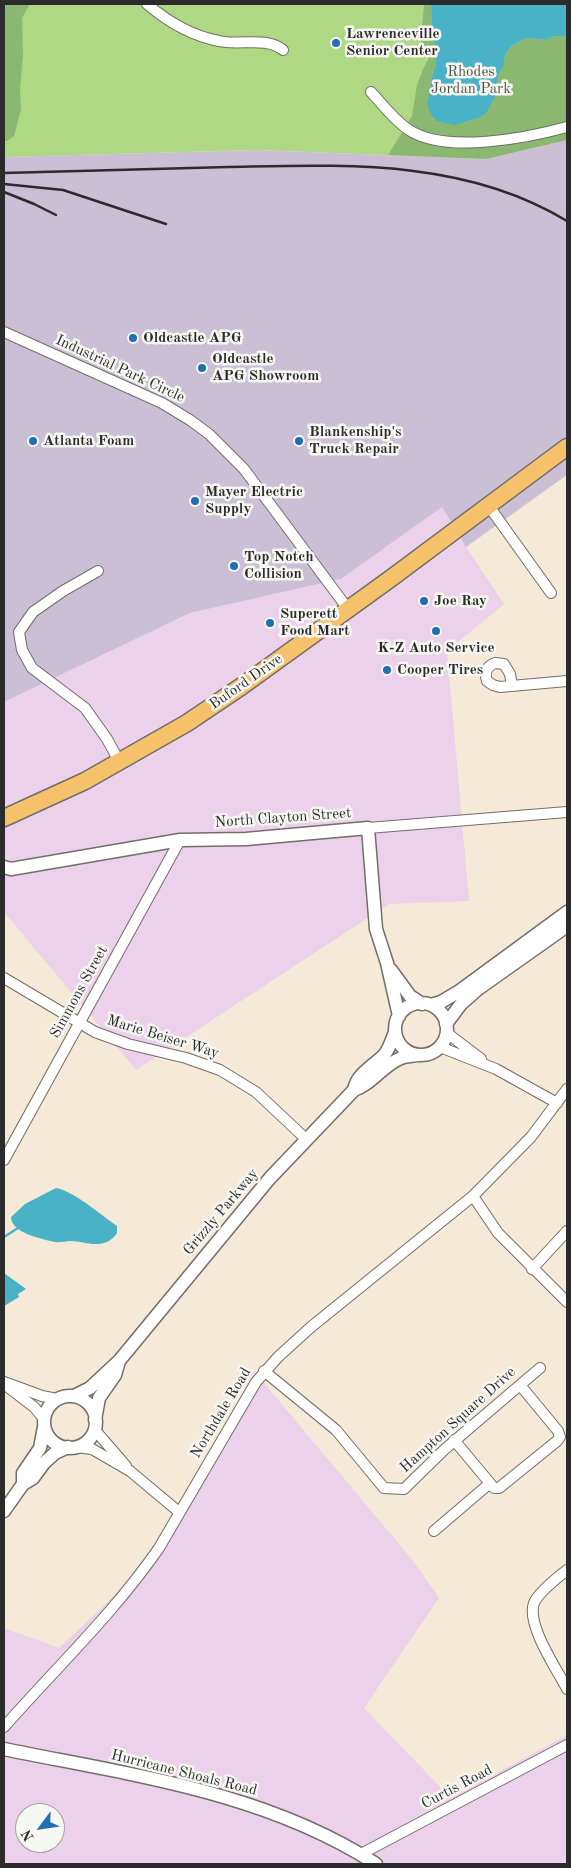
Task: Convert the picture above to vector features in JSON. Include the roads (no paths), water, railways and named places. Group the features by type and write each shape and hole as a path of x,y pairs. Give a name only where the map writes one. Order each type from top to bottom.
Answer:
{"highway":[{"name":"Buford Drive","path":"4,823 11,815 85,781 215,705 567,448"}],"street":[{"path":"147,4 176,25 210,39 230,43 267,43 283,50"},
{"path":"371,92 409,130 416,134 440,140 467,142 495,141 530,136 567,127"},
{"name":"Industrial Park Circle","path":"4,332 156,400 172,408 209,434 244,469 348,609"},
{"path":"488,505 551,594"},
{"path":"98,572 63,591 33,612 19,632 22,650 32,668 85,708 107,738 120,762"},
{"path":"512,686 567,681"},
{"name":"North Clayton Street","path":"4,867 11,870 180,840 246,838 567,812"},
{"path":"368,828 376,929 399,1016 396,1032 398,1040 402,1047 409,1052 425,1055 440,1047 447,1029 461,1004 478,989 567,926"},
{"name":"Simmons Street","path":"5,1153 80,1022 180,840"},
{"path":"399,1016 409,1007 441,1002 458,992 567,912"},
{"path":"386,963 410,996 438,1010 443,1016 447,1029 496,1069"},
{"name":"Marie Beiser Way","path":"4,978 95,1032 128,1044 186,1058 220,1070 256,1092 306,1139"},
{"name":"Grizzly Parkway","path":"354,1090 356,1080 390,1047 396,1032"},
{"path":"440,1047 496,1069 557,1103"},
{"name":"Grizzly Parkway","path":"74,1396 90,1388 119,1361 233,1222 306,1139 354,1090 364,1086 390,1064 402,1058 417,1055"},
{"name":"Northdale Road","path":"4,1727 120,1599 159,1548 264,1371 311,1327 473,1196 531,1137 567,1089"},
{"path":"473,1196 498,1233 532,1269 565,1297"},
{"path":"532,1269 567,1231"},
{"name":"Grizzly Parkway","path":"95,1425 100,1398 114,1375 119,1361"},
{"name":"Hampton Square Drive","path":"264,1371 336,1430 384,1488 404,1489 454,1440 540,1368"},
{"path":"4,1383 57,1399"},
{"path":"4,1383 34,1407 44,1423 47,1435 53,1441 60,1446 92,1450 130,1471 179,1512"},
{"path":"454,1440 494,1488 499,1488 557,1441 560,1437 558,1431 520,1385"},
{"path":"23,1484 23,1473 40,1448 44,1423 51,1404 65,1396 74,1396 89,1404 93,1412 95,1425 130,1471"},
{"path":"4,1510 23,1484 33,1478 44,1463 56,1453 84,1443 90,1437 95,1425"},
{"path":"434,1531 489,1484"},
{"path":"567,1570 553,1581 534,1603 533,1619 536,1630 567,1688"},
{"name":"Curtis Road","path":"361,1854 567,1745"},
{"name":"Hurricane Shoals Road","path":"4,1749 229,1797 302,1825 361,1854 376,1864"}],"water":[{"path":"431,4 567,4 567,37 558,36 545,40 524,39 511,46 505,55 503,66 498,76 496,95 486,113 479,118 454,125 437,121 431,115 427,104 436,65"},
{"path":"56,1188 79,1198 117,1226 117,1233 109,1241 99,1244 75,1241 57,1242 28,1234 12,1223 11,1217 25,1204"},
{"path":"4,1273 26,1289 18,1294 19,1297 4,1306"}],"waterway":[{"path":"4,1237 18,1228"}],"railway":[{"path":"4,173 315,166 402,170 445,176 487,186 528,201 567,221"},
{"path":"4,184 63,190 166,224"},
{"path":"4,192 56,215"}],"place":[{"name":"Lawrenceville Senior Center","path":"336,43"},
{"name":"Oldcastle APG","path":"133,338"},
{"name":"Oldcastle APG Showroom","path":"202,368"},
{"name":"Atlanta Foam","path":"33,441"},
{"name":"Blankenship's Truck Repair","path":"299,441"},
{"name":"Mayer Electric Supply","path":"195,501"},
{"name":"Top Notch Collision","path":"234,566"},
{"name":"Joe Ray","path":"424,601"},
{"name":"Superett Food Mart","path":"270,623"},
{"name":"K-Z Auto Service","path":"436,631"},
{"name":"Cooper Tires","path":"387,670"}],"park label":[{"name":"Rhodes Jordan Park","path":"471,80"}]}
